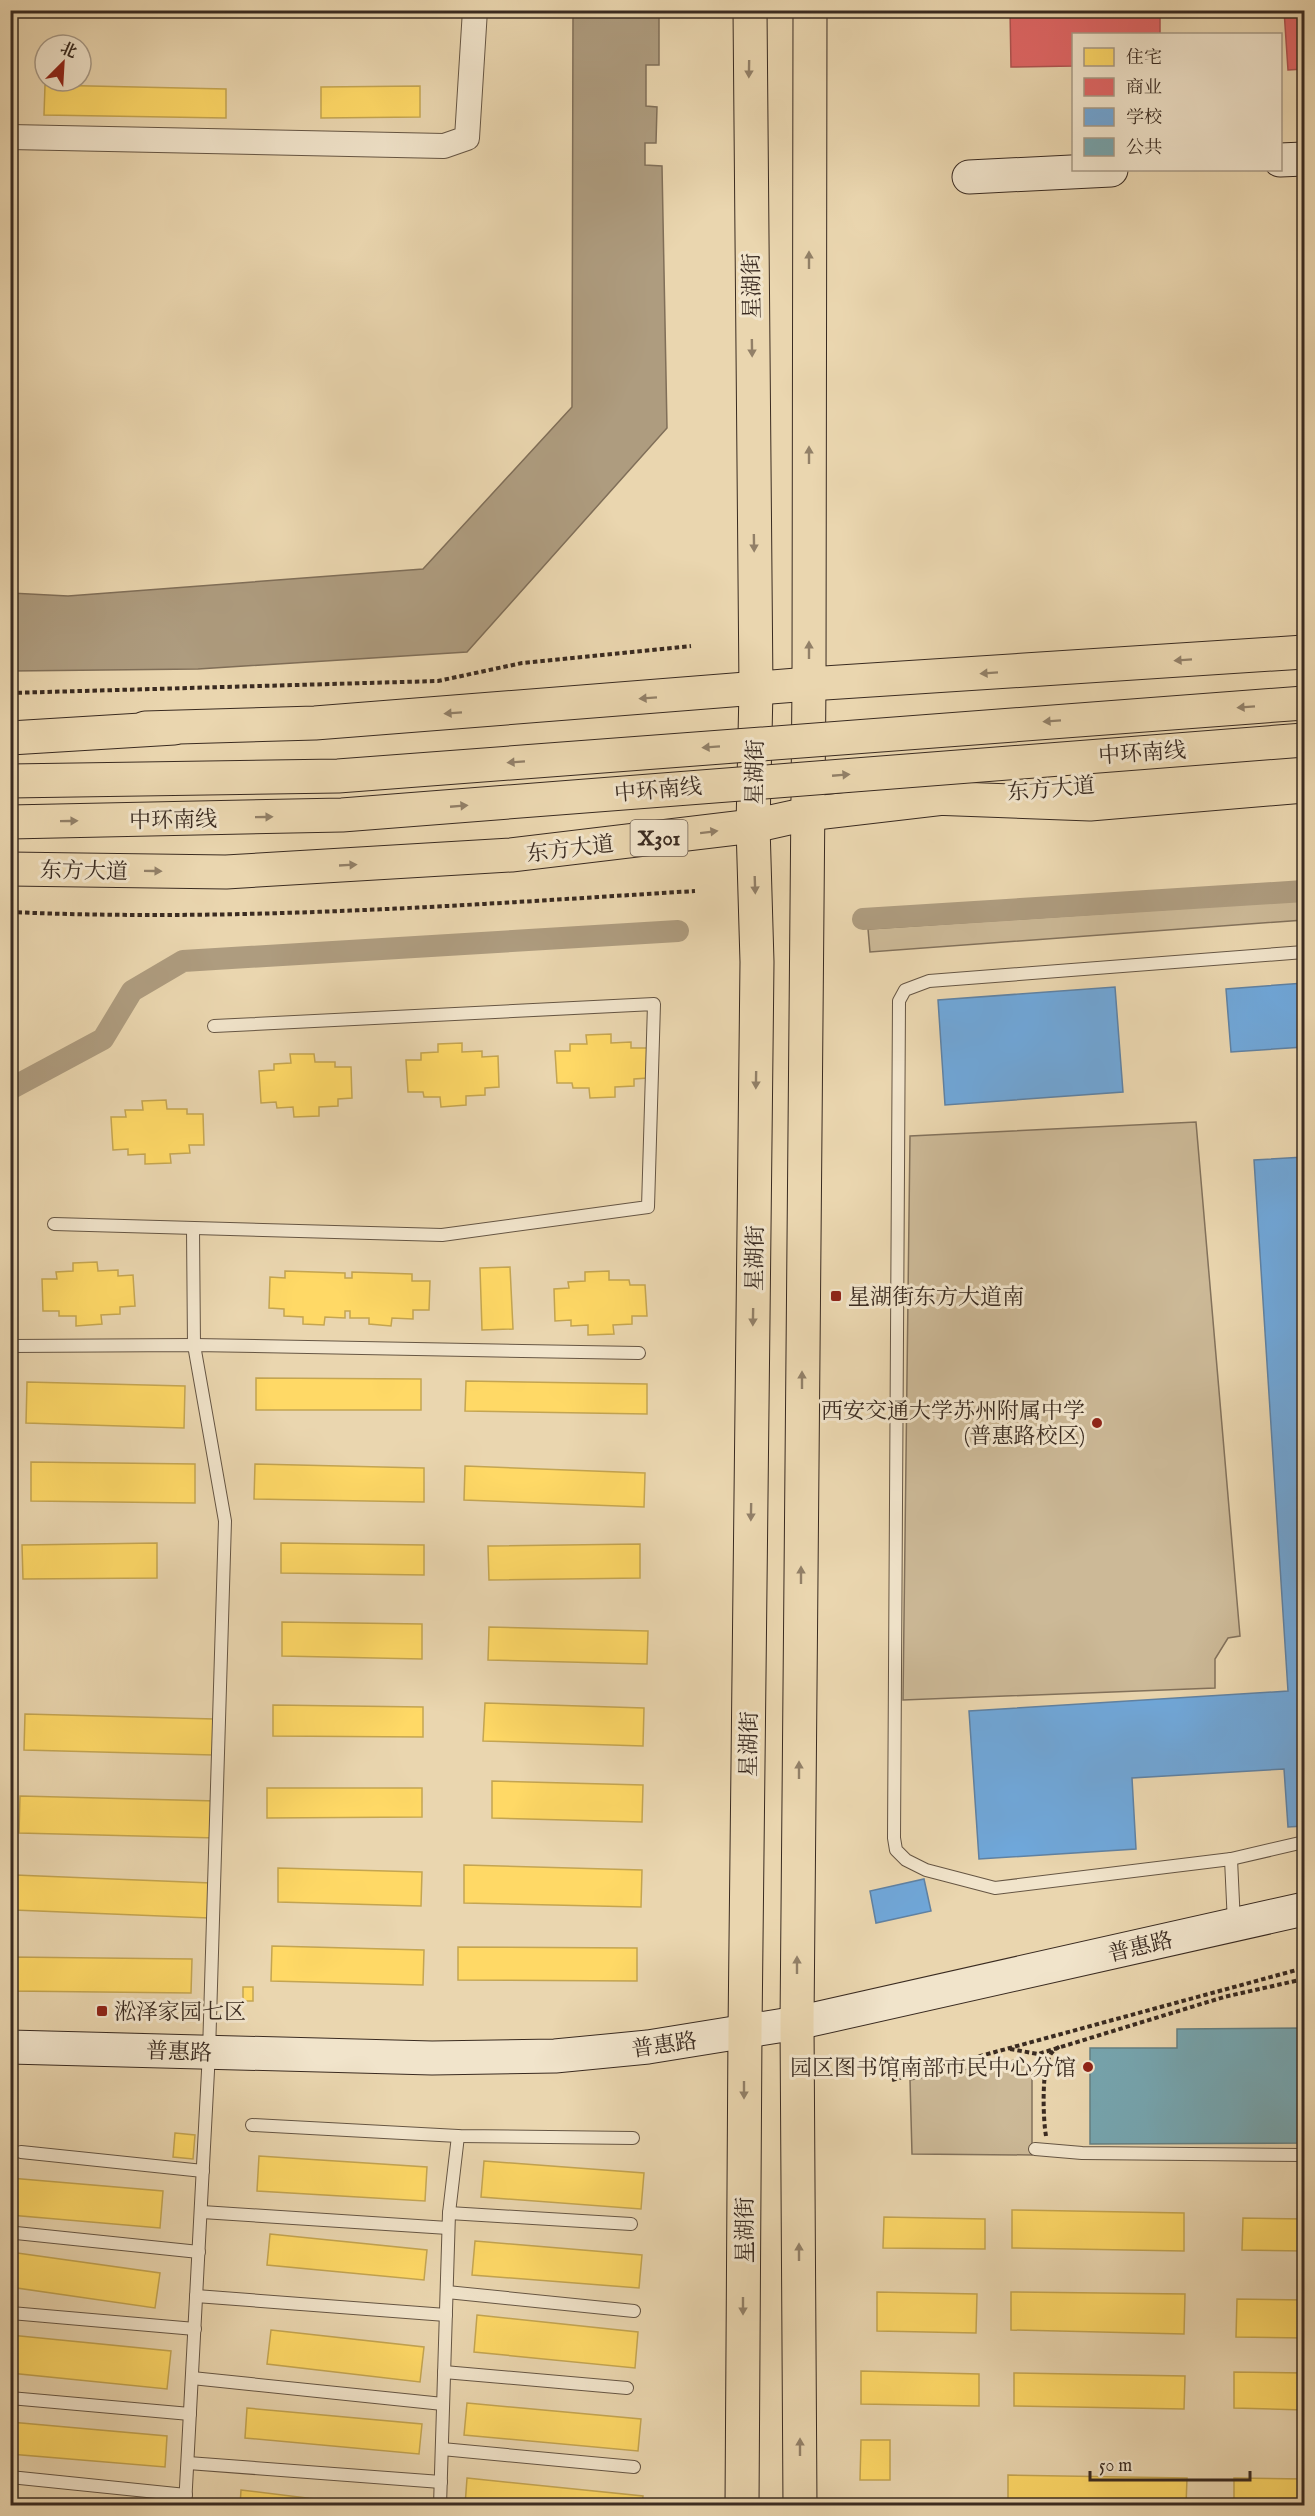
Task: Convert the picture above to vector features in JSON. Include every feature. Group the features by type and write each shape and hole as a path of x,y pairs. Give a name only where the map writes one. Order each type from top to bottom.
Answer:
{"main road":[{"name":"星湖街","path":"742,2505 757,962 753,826 756,690 750,10"},
{"path":"800,2505 797,2023 809,684 810,10"},
{"path":"1282,160 1305,159"},
{"path":"969,177 1091,171"},
{"path":"10,738 174,728 315,723 756,690 809,684 1305,652"},
{"name":"中环南线","path":"10,781 338,776 1305,703"},
{"path":"10,726 174,728"},
{"name":"中环南线","path":"10,822 342,815 1305,740"},
{"name":"东方大道","path":"10,869 250,871 511,855 753,826 807,814 931,798 1305,768"},
{"path":"931,798 1090,804 1305,786"},
{"name":"普惠路","path":"10,2047 432,2058 555,2056 648,2047 797,2023 1305,1909"}],"street":[{"path":"10,137 444,146 467,138 475,10"}],"lane":[{"path":"1305,952 929,981 905,990 899,1001 896,1850 906,1860 926,1870 995,1888 1231,1859 1305,1842"},
{"path":"54,1224 442,1235 648,1207 654,1004 214,1026"},
{"path":"10,2477 186,2500 209,2052 225,1521 194,1346 193,1229"},
{"path":"13,1346 194,1346 639,1353"},
{"path":"1231,1859 1234,1925"},
{"path":"252,2125 458,2136 633,2138"},
{"path":"440,2505 448,2213 458,2136"},
{"path":"1035,2149 1082,2153 1305,2155"},
{"path":"21,2152 203,2171"},
{"path":"202,2212 448,2228"},
{"path":"448,2213 631,2224"},
{"path":"16,2233 199,2252"},
{"path":"447,2292 634,2311"},
{"path":"196,2296 446,2315"},
{"path":"11,2313 195,2330"},
{"path":"444,2372 627,2388"},
{"path":"192,2378 443,2404"},
{"path":"10,2398 190,2414"},
{"path":"442,2449 634,2466"},
{"path":"188,2463 441,2482"}],"path":[{"path":"10,693 438,681 522,663 691,645"},
{"path":"10,912 102,916 319,913 695,891"},
{"path":"892,2080 1305,1968"},
{"path":"1004,2049 1038,2054 1214,2000 1305,1978"}],"shaded area":[{"path":"573,11 659,11 659,65 646,65 646,106 657,107 656,143 645,143 645,165 662,166 667,428 467,652 198,669 11,671 11,593 68,596 423,569 572,407"},
{"path":"1304,900 1304,920 870,952 868,929"},
{"path":"1196,1122 1240,1636 1228,1638 1215,1659 1215,1688 903,1700 910,1136"},
{"path":"1015,2060 1028,2064 1032,2071 1032,2155 912,2154 910,2080"}],"building: 住宅":[{"path":"93,86 226,89 226,118 44,115 45,93 93,93"},
{"path":"420,86 420,117 321,118 321,87"},
{"path":"611,1034 611,1043 631,1042 631,1048 647,1048 648,1078 634,1079 634,1086 615,1087 615,1097 590,1098 589,1088 573,1088 572,1083 557,1083 555,1051 570,1051 570,1044 587,1044 586,1035"},
{"path":"462,1043 462,1052 482,1051 482,1057 498,1056 499,1087 485,1088 485,1095 466,1096 466,1105 441,1107 440,1097 424,1097 423,1092 408,1092 406,1060 421,1060 421,1053 438,1052 438,1044"},
{"path":"290,1054 314,1054 315,1062 335,1062 335,1067 351,1067 352,1098 338,1099 338,1106 319,1107 319,1116 294,1117 293,1107 277,1108 276,1102 261,1103 259,1071 274,1070 274,1064 291,1063"},
{"path":"166,1100 167,1109 187,1109 187,1114 203,1114 204,1145 189,1145 190,1153 170,1154 171,1163 145,1164 145,1154 128,1155 128,1149 113,1150 111,1117 126,1117 125,1110 143,1110 142,1101"},
{"path":"97,1262 98,1271 118,1270 118,1276 133,1275 135,1306 120,1307 120,1314 101,1315 102,1324 76,1326 76,1316 59,1316 59,1311 43,1311 42,1279 57,1279 56,1272 73,1271 73,1263"},
{"path":"510,1267 513,1329 482,1330 480,1268"},
{"path":"285,1271 345,1273 345,1278 352,1278 352,1272 412,1274 412,1281 430,1281 429,1310 413,1310 413,1319 392,1318 391,1326 369,1324 369,1318 350,1318 350,1311 345,1311 345,1318 325,1317 324,1325 303,1324 303,1317 284,1316 284,1309 269,1308 270,1277 285,1278"},
{"path":"609,1271 609,1280 629,1280 630,1285 645,1285 647,1316 632,1316 632,1324 613,1325 614,1334 588,1335 588,1325 571,1326 571,1320 555,1321 554,1289 569,1288 568,1282 585,1281 585,1272"},
{"path":"256,1378 421,1379 421,1410 256,1410"},
{"path":"466,1381 647,1384 647,1414 465,1411"},
{"path":"27,1382 185,1386 184,1428 26,1423"},
{"path":"31,1462 195,1464 195,1503 31,1501"},
{"path":"255,1464 424,1468 424,1502 254,1499"},
{"path":"465,1466 645,1473 644,1507 464,1500"},
{"path":"157,1543 157,1578 23,1579 22,1545"},
{"path":"281,1543 424,1545 424,1575 281,1573"},
{"path":"640,1544 640,1578 489,1580 488,1546"},
{"path":"282,1622 422,1624 422,1659 282,1656"},
{"path":"489,1627 648,1631 647,1664 488,1660"},
{"path":"485,1703 644,1708 643,1746 483,1741"},
{"path":"273,1705 423,1707 423,1737 273,1736"},
{"path":"25,1714 214,1719 213,1755 24,1750"},
{"path":"492,1781 643,1785 642,1822 492,1818"},
{"path":"267,1788 422,1788 422,1817 267,1818"},
{"path":"20,1796 217,1801 217,1838 19,1833"},
{"path":"464,1865 642,1870 641,1907 464,1903"},
{"path":"278,1868 422,1872 421,1906 278,1902"},
{"path":"15,1875 211,1883 209,1918 14,1910"},
{"path":"272,1946 424,1950 423,1985 271,1981"},
{"path":"458,1947 637,1948 637,1981 458,1980"},
{"path":"10,1957 192,1959 191,1993 10,1991"},
{"path":"243,1987 253,1987 253,2001 243,2001"},
{"path":"175,2133 195,2135 193,2159 173,2157"},
{"path":"259,2156 427,2167 425,2201 257,2191"},
{"path":"484,2161 644,2173 641,2209 481,2197"},
{"path":"10,2178 163,2191 160,2228 10,2215"},
{"path":"1012,2210 1184,2213 1184,2251 1012,2248"},
{"path":"884,2217 985,2219 985,2249 883,2248"},
{"path":"1243,2218 1304,2219 1304,2251 1242,2250"},
{"path":"270,2234 427,2250 424,2280 267,2265"},
{"path":"475,2241 642,2255 639,2288 472,2275"},
{"path":"10,2252 160,2273 155,2308 10,2287"},
{"path":"877,2292 977,2294 976,2333 877,2331"},
{"path":"1011,2292 1185,2294 1184,2334 1011,2330"},
{"path":"1237,2299 1304,2300 1304,2338 1236,2337"},
{"path":"477,2315 638,2332 635,2368 474,2352"},
{"path":"271,2330 424,2347 420,2382 267,2364"},
{"path":"10,2335 171,2351 167,2389 10,2373"},
{"path":"861,2371 979,2374 979,2406 861,2404"},
{"path":"1234,2372 1304,2373 1304,2410 1234,2408"},
{"path":"1014,2373 1185,2376 1184,2409 1014,2406"},
{"path":"467,2403 641,2419 638,2451 464,2435"},
{"path":"247,2408 422,2424 419,2454 245,2438"},
{"path":"10,2422 167,2436 165,2467 10,2454"},
{"path":"861,2440 890,2440 890,2480 860,2480"},
{"path":"1008,2475 1187,2478 1186,2506 1008,2506"},
{"path":"467,2478 643,2496 642,2506 465,2506"},
{"path":"1234,2478 1304,2479 1304,2506 1234,2506"},
{"path":"241,2490 372,2506 240,2506"},
{"path":"10,2498 72,2506 10,2506"}],"building: 商业":[{"path":"1010,10 1160,10 1160,33 1072,33 1072,66 1011,67"},
{"path":"1284,10 1304,10 1304,69 1288,70"}],"building: 学校":[{"path":"1304,983 1304,1047 1231,1052 1226,989"},
{"path":"1115,987 1123,1092 945,1105 938,1000"},
{"path":"1304,1157 1304,1443 1301,1444 1302,1462 1304,1462 1304,1826 1288,1827 1284,1769 1132,1778 1136,1849 979,1859 969,1711 1288,1691 1254,1160"},
{"path":"924,1879 931,1911 876,1923 870,1891"}],"building: 公共":[{"path":"1304,2028 1304,2143 1090,2144 1090,2048 1177,2048 1177,2029"}],"waterway":[{"path":"863,919 1304,891"},
{"path":"10,1089 103,1039 132,991 183,961 678,931"}],"place":[{"name":"星湖街东方大道南","path":"836,1296"},
{"name":"西安交通大学苏州附属中学 (普惠路校区)","path":"1097,1423"},
{"name":"淞泽家园七区","path":"102,2011"},
{"name":"园区图书馆南部市民中心分馆","path":"1088,2067"}]}
